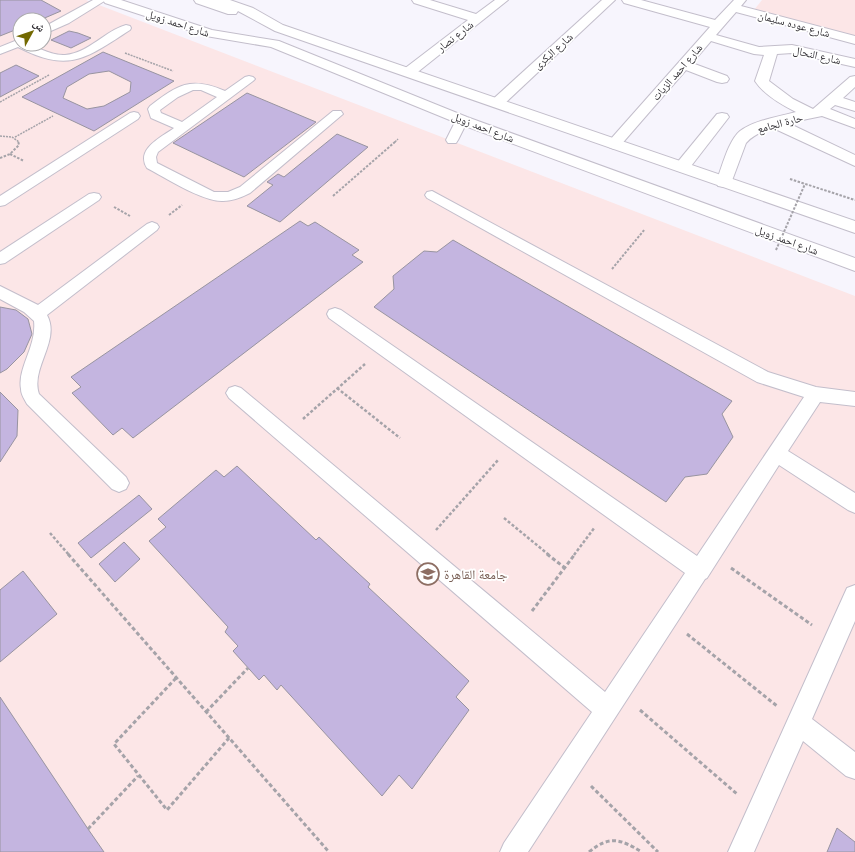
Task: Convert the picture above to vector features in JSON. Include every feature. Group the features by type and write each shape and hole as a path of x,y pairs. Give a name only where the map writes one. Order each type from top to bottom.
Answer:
{"street":[{"name":"شارع احمد زويل","path":"109,0 210,34 274,44 462,120 855,265"},
{"path":"200,0 855,227"},
{"path":"222,0 249,11 279,28"},
{"path":"418,0 478,19"},
{"name":"شارع نصار","path":"409,72 502,0"},
{"name":"شارع البكرى","path":"497,103 609,0"},
{"path":"628,0 718,25"},
{"name":"شارع احمد الزيات","path":"614,144 737,4"},
{"name":"شارع عوده سليمان","path":"737,4 855,40"},
{"path":"196,16 274,44"},
{"name":"شارع النحال","path":"709,36 759,51 772,52 792,48 855,64"},
{"path":"772,52 762,81 764,84 788,102 817,113 855,124"},
{"path":"684,64 722,79"},
{"path":"817,113 855,80"},
{"path":"833,99 855,107"},
{"name":"حارة الجامع","path":"724,182 739,143 745,135 759,127 802,115 817,113"},
{"path":"682,167 722,117"},
{"path":"774,123 855,161"}],"lane":[{"path":"52,28 65,22 87,7 101,0"},
{"path":"38,52 46,56 63,58 74,56 83,53 126,28"},
{"path":"0,51 12,46"},
{"path":"249,78 152,151 150,160 152,165 210,195 218,198 228,197 245,190 337,114"},
{"path":"183,127 158,116 153,112 158,106 184,89 196,86 225,96"},
{"path":"0,202 134,116"},
{"path":"452,140 462,120"},
{"path":"432,195 751,371 789,386 816,394 855,399"},
{"path":"0,259 94,198"},
{"path":"38,313 152,227"},
{"path":"0,292 38,313 42,320 43,328 29,379 28,389 33,399 119,483"},
{"path":"335,314 610,508 706,562"},
{"path":"235,393 517,632 613,701"},
{"path":"513,852 816,394"},
{"path":"777,454 855,504"},
{"path":"741,852 799,724 844,635 855,596"},
{"path":"799,724 855,767"}],"path":[{"path":"101,43 188,78 196,86"},
{"path":"0,102 58,70 74,56"},
{"path":"15,137 53,116"},
{"path":"0,136 15,137 19,140 19,145 16,150 0,158"},
{"path":"333,196 398,139"},
{"path":"790,179 855,200"},
{"path":"776,250 805,184"},
{"path":"597,286 645,229"},
{"path":"285,434 384,348"},
{"path":"337,388 400,438"},
{"path":"418,548 516,441"},
{"path":"517,632 610,508"},
{"path":"504,518 564,568"},
{"path":"50,533 329,852"},
{"path":"706,562 844,635"},
{"path":"668,618 799,724"},
{"path":"206,712 248,668"},
{"path":"176,678 114,744 138,776 167,810 229,738"},
{"path":"613,701 759,813"},
{"path":"570,766 658,852"},
{"path":"88,829 138,776"},
{"path":"590,852 598,844 612,839 628,843 642,852"}],"shaded area":[{"name":"جامعة القاهرة","path":"0,0 86,0 855,296 855,852 0,852"},
{"path":"762,0 855,0 855,37 754,10"}],"building":[{"path":"0,0 41,0 61,11 52,15 52,12 12,12 12,31 0,36"},
{"path":"69,31 91,38 71,48 52,40"},
{"path":"103,52 174,81 94,131 22,97","holes":["109,71 131,82 130,92 104,106 87,109 63,98 67,87 89,74"]},
{"path":"16,65 39,76 0,97 0,73"},
{"path":"247,93 316,122 244,177 173,143"},
{"path":"337,134 368,147 280,222 247,206 273,185 267,182 278,174 284,177"},
{"path":"300,221 308,226 315,222 359,250 352,255 363,262 133,438 122,428 113,435 72,393 81,387 71,377"},
{"path":"453,240 732,401 722,414 733,437 707,474 685,477 666,502 374,307 394,289 393,276 424,251 437,252"},
{"path":"0,307 16,310 28,319 32,334 24,352 7,369 0,373"},
{"path":"0,392 18,410 17,436 0,462"},
{"path":"237,466 316,540 319,537 370,584 368,587 469,681 456,697 469,710 412,789 399,775 382,796 281,685 277,690 264,675 259,680 233,651 238,646 225,632 228,627 149,541 166,527 158,519 216,470 224,477"},
{"path":"139,495 152,509 91,558 78,543"},
{"path":"124,542 140,559 115,582 99,564"},
{"path":"23,571 57,614 0,662 0,590"},
{"path":"0,697 88,829 104,852 0,852"},
{"path":"837,828 855,842 855,852 827,852"}],"place":[{"name":"جامعة القاهرة","path":"428,574"}]}
